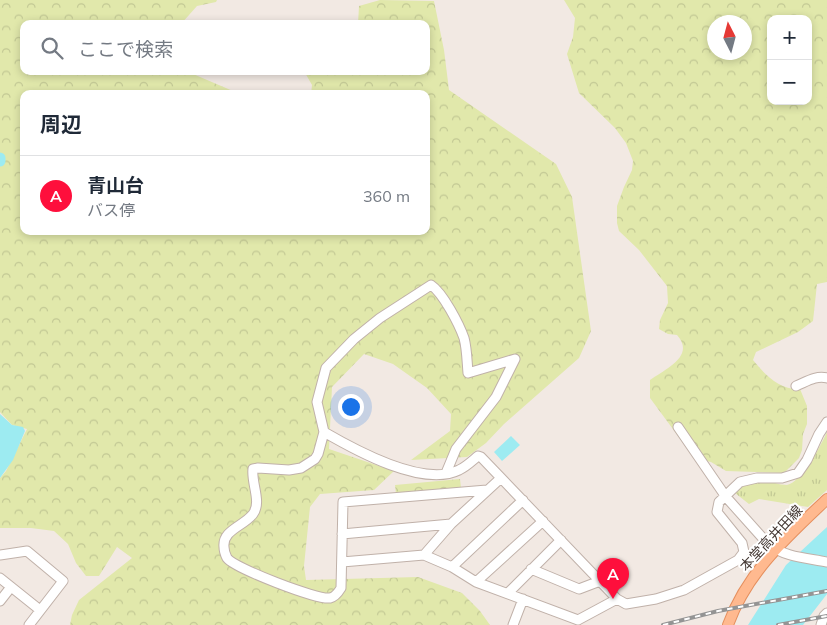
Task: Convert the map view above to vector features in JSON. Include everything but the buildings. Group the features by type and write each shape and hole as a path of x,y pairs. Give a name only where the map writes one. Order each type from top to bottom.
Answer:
{"main road":[{"name":"本堂高井田線","path":"728,625 742,594 755,573 775,550 827,499"}],"street":[{"path":"446,473 456,449 496,397 515,359 468,373 464,339 449,308 431,284 380,318 354,339 326,368 317,402 324,432 318,454 310,463 301,468 289,470 258,468 252,470 256,509 244,523 229,533 224,539 227,558 234,564 269,579 321,598 332,598 341,588 343,502 487,490"},
{"path":"796,386 813,378 823,376 827,378"},
{"path":"324,432 356,450 399,469 427,475 458,471 478,456 481,456 617,599 626,604 656,599 684,590 738,560 744,552 742,543 717,512 720,502 740,482 757,478 782,478 798,473 827,422"},
{"path":"678,427 726,497 768,544 775,550 788,554 827,562"},
{"path":"424,555 450,524 502,478"},
{"path":"452,567 523,500"},
{"path":"476,582 543,521"},
{"path":"342,534 450,524"},
{"path":"508,593 561,540"},
{"path":"0,555 27,551 64,581 29,625"},
{"path":"342,562 424,555 452,567 476,582 578,620 617,599"},
{"path":"531,569 579,589 600,581"},
{"path":"0,578 40,610"},
{"path":"0,601 11,587"},
{"path":"514,625 523,599"},
{"path":"821,625 827,613"}],"green space":[{"path":"0,0 217,0 216,2 197,6 185,20 20,20 20,75 195,75 231,90 20,90 20,235 430,235 430,90 311,90 312,85 306,75 430,75 430,20 358,20 359,6 380,0 434,1 444,50 449,90 556,164 572,197 591,331 579,358 504,424 486,443 467,457 411,460 450,431 451,414 427,388 393,364 364,354 332,387 329,449 394,471 374,490 320,494 310,507 304,566 306,580 418,577 462,593 480,611 490,625 70,625 72,615 79,600 132,558 117,547 99,576 86,576 76,563 68,544 54,531 31,528 0,528 0,478 6,471 27,429 12,425 0,412"},
{"path":"564,0 827,0 827,282 817,284 813,321 798,332 756,352 753,360 768,376 780,384 793,389 800,389 807,406 807,424 803,434 802,450 799,458 784,473 726,471 711,462 692,455 650,398 650,380 681,356 682,343 677,335 668,334 659,329 660,320 668,303 667,286 639,250 619,231 617,206 632,170 633,161 626,143 615,128 579,93 567,54 573,37 575,18"},
{"path":"827,432 827,490 808,507 759,499 749,504 735,493 743,486 753,482 787,485 793,482 805,470"},
{"path":"460,479 461,488 396,494 395,485"}],"water":[{"path":"0,414 12,425 23,427 25,431 13,460 0,478"},
{"path":"511,436 520,445 502,461 494,452"},
{"path":"827,527 827,594 803,625 748,625 786,565"}],"railway":[{"path":"663,625 718,611 827,591"},
{"path":"778,625 827,616"}],"place":[{"name":"青山台","path":"613,599"}]}
